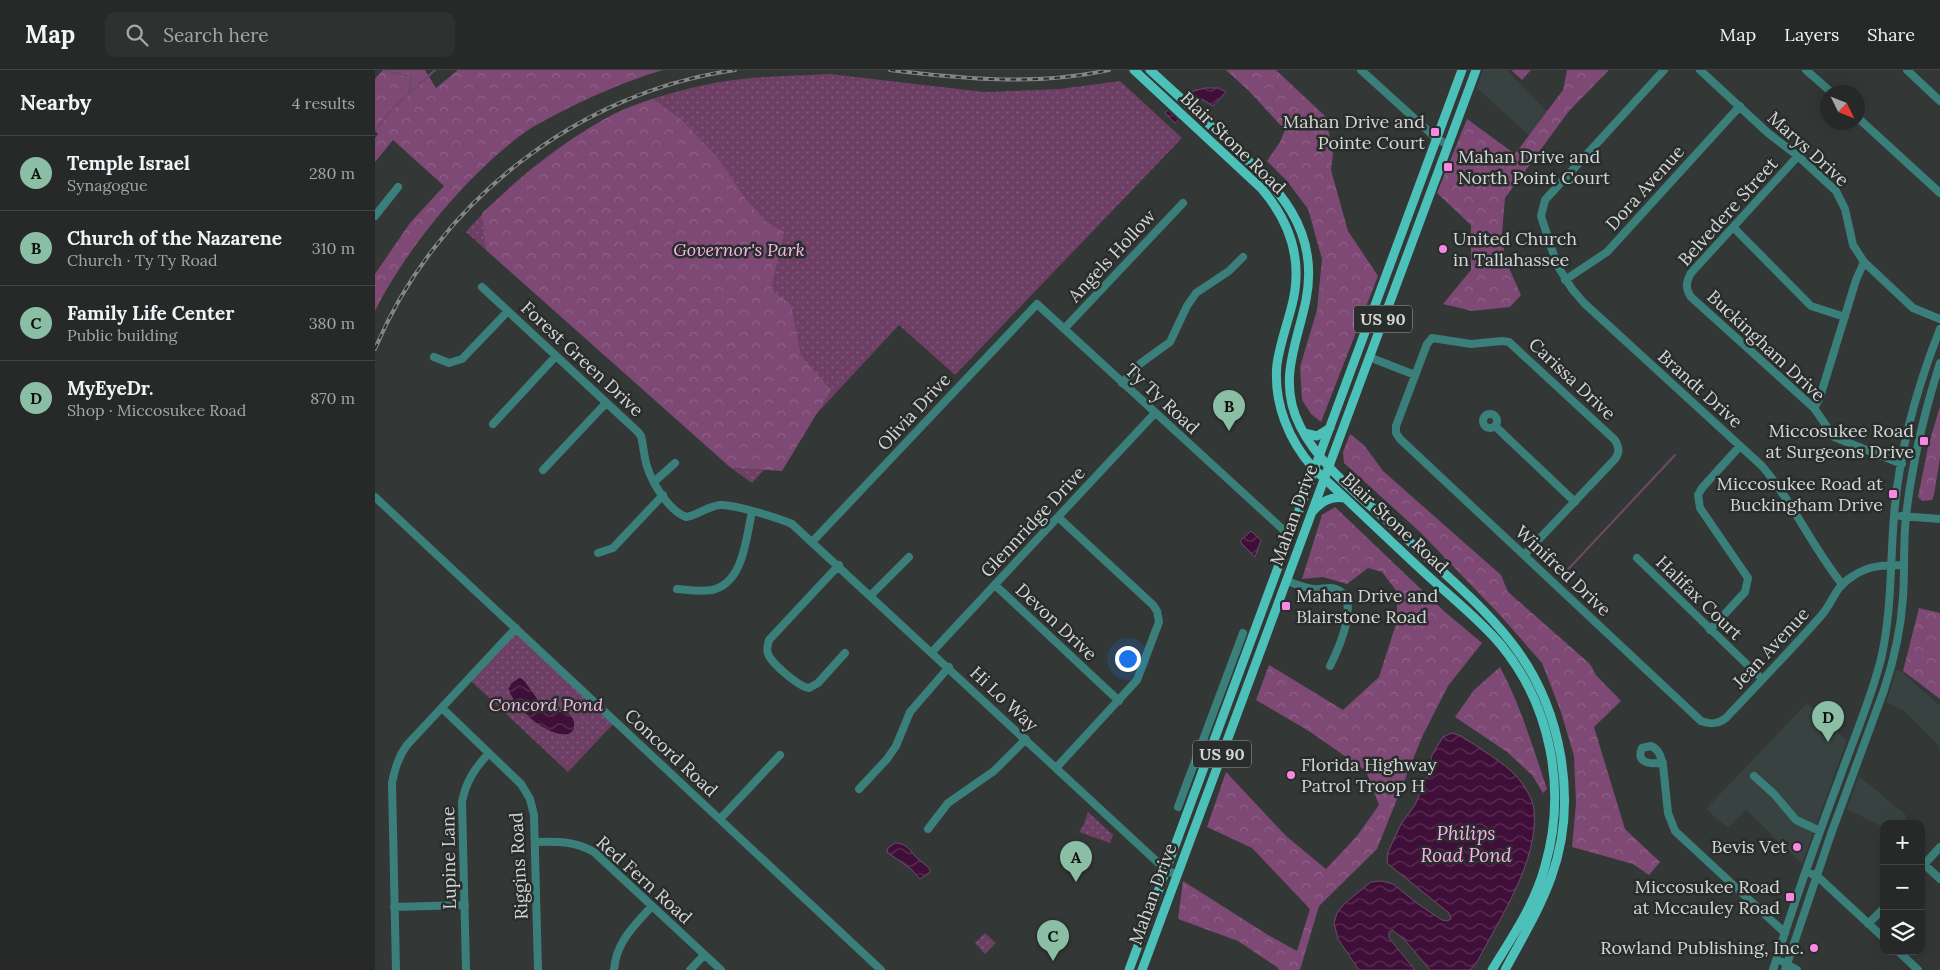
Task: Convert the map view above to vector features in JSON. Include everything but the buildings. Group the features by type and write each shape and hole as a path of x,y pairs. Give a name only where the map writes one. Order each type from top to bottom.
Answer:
{"main road":[{"name":"Blair Stone Road","path":"1134,70 1239,167 1273,202 1283,218 1293,244 1297,282 1277,365 1277,386 1282,413 1295,444 1314,469 1473,616 1501,645 1523,678 1535,703 1546,733 1550,751 1555,788 1554,818 1545,866 1531,903 1493,970"},
{"name":"Blair Stone Road","path":"1150,70 1269,180 1292,210 1303,237 1308,264 1306,301 1291,354 1289,375 1294,410 1303,433 1319,456 1329,466 1497,626 1526,664 1551,718 1557,739 1564,786 1563,825 1558,854 1541,904 1505,970"},
{"name":"Mahan Drive","path":"1130,970 1225,693 1289,535 1462,70"},
{"name":"Mahan Drive","path":"1142,970 1475,70"},
{"path":"1239,167 1246,159"},
{"path":"1411,207 1423,212"},
{"path":"1297,282 1308,281"},
{"path":"1277,386 1290,391"},
{"path":"1303,433 1317,436 1330,427"},
{"path":"1311,513 1327,499 1345,498"}],"street":[{"path":"1361,70 1436,138 1448,145"},
{"name":"Brandt Drive","path":"1664,70 1545,200 1541,211 1544,228 1557,265 1565,280 1584,303 1740,446 1771,477 1842,584"},
{"name":"Marys Drive","path":"1700,70 1768,133 1798,156 1841,197 1853,245 1864,262 1913,308 1940,319"},
{"path":"1806,70 1823,85"},
{"path":"1907,70 1940,101"},
{"name":"Dora Avenue","path":"1565,280 1607,252 1740,106"},
{"path":"1865,124 1940,193"},
{"name":"Belvedere Street","path":"1687,292 1686,284 1691,272 1798,156"},
{"path":"375,216 398,188"},
{"name":"Angels Hollow","path":"1064,329 1183,203"},
{"path":"1733,227 1811,306 1845,317"},
{"path":"1123,383 1141,362 1170,342 1187,306 1196,293 1229,271 1243,256"},
{"path":"1813,408 1820,397 1856,280 1864,262"},
{"name":"Forest Green Drive","path":"483,287 634,427 641,436 648,471 663,496 675,511 686,516 718,505 752,512 793,524 813,541"},
{"name":"Buckingham Drive","path":"1687,292 1813,408 1834,437 1901,464"},
{"name":"Ty Ty Road","path":"1037,304 1289,535"},
{"name":"Olivia Drive","path":"813,541 1037,304"},
{"path":"434,357 449,363 462,359 508,311"},
{"path":"1773,970 1805,872 1873,685 1887,629 1894,515 1901,464 1915,403 1940,328"},
{"name":"Carissa Drive","path":"1415,375 1427,344 1432,338 1471,344 1509,342 1614,439 1619,450 1615,459 1575,502"},
{"path":"493,424 556,356"},
{"path":"1369,357 1415,375"},
{"path":"1787,967 1816,875 1884,690 1897,638 1903,598 1906,516 1918,442 1940,363"},
{"name":"Winifred Drive","path":"1415,375 1396,426 1396,432 1400,439 1701,721 1714,724"},
{"path":"543,470 606,403"},
{"name":"Glennridge Drive","path":"932,652 1155,413"},
{"path":"1495,426 1575,502 1524,555"},
{"path":"1710,630 1745,592 1747,578 1701,508 1698,495 1702,488 1740,446"},
{"path":"654,482 675,463"},
{"name":"Concord Road","path":"375,496 881,970"},
{"path":"598,553 613,548 663,496"},
{"path":"677,589 706,591 727,583 740,561 752,512"},
{"path":"1894,515 1940,519"},
{"path":"1056,768 1137,680 1157,629 1159,617 1153,605 1059,517"},
{"name":"Hi Lo Way","path":"813,541 1165,870 1177,875"},
{"path":"871,595 909,557"},
{"name":"Halifax Court","path":"1637,558 1762,679"},
{"path":"1842,584 1862,570 1885,565 1904,566"},
{"path":"839,566 769,640 767,650 770,658 799,685 809,688 819,683 845,653"},
{"path":"1287,581 1313,589 1335,588 1346,598 1348,608 1342,638 1330,666"},
{"name":"Jean Avenue","path":"1714,724 1726,718 1822,615 1842,584"},
{"name":"Devon Drive","path":"995,585 1119,701"},
{"path":"396,970 392,783 395,768 400,755 407,745 516,628"},
{"path":"1242,701 1225,693 1243,633"},
{"path":"859,789 887,759 896,746 910,712 949,668"},
{"path":"1873,685 1884,690"},
{"name":"Riggins Road","path":"442,708 521,784 530,799 534,815 538,970"},
{"path":"928,829 948,802 994,772 1026,740"},
{"path":"1178,807 1204,751 1221,756"},
{"name":"Lupine Lane","path":"466,970 462,808 464,791 470,775 489,753"},
{"path":"719,819 780,755"},
{"path":"1663,762 1669,819 1675,831 1785,933"},
{"path":"1754,776 1774,794 1796,820 1820,831"},
{"name":"Red Fern Road","path":"535,842 564,841 579,844 594,852 721,970"},
{"path":"1924,865 1940,847"},
{"path":"1925,868 1940,879"},
{"path":"1805,872 1816,875 1880,934"},
{"path":"394,907 465,905"},
{"path":"614,970 617,953 624,938 652,906"},
{"path":"1869,924 1882,910"},
{"path":"690,970 704,955"},
{"path":"1901,955 1918,970"},
{"path":"1777,959 1787,967 1797,970"}],"shaded area":[{"path":"1483,70 1507,70 1553,118 1533,139 1477,88"},
{"path":"1897,669 1940,706 1940,747 1904,711 1886,702"},
{"path":"1807,703 1847,740 1802,864 1746,810 1728,828 1706,809"},
{"path":"1859,776 1907,816 1904,820 1880,820 1880,826 1847,809"}],"green space":[{"path":"383,70 425,70 436,88 458,70 663,70 622,84 568,108 531,128 506,147 463,188 422,236 404,261 375,311 375,274 410,223 444,186 393,140 375,162 375,138 378,134 375,131 375,79"},
{"path":"1226,70 1276,70 1326,117 1333,154 1331,170 1348,231 1378,276 1321,422 1311,414 1302,400 1300,367 1317,310 1322,259 1308,209 1287,181 1267,161 1280,142 1285,130 1249,91"},
{"path":"1511,70 1531,70 1522,80"},
{"path":"1567,70 1609,70 1569,111 1505,198 1502,233 1505,259 1521,295 1510,307 1472,311 1443,304 1471,270 1471,225 1437,193 1467,119 1515,154 1563,90"},
{"name":"Governor's Park","path":"830,74 984,92 1060,89 1120,81 1182,138 955,375 899,325 752,483 730,467 466,232 481,215 537,164 579,134 621,111 652,99 720,82 767,77"},
{"path":"653,99 682,120 718,158 745,198 764,220 784,232 771,289 791,305 801,356 831,390 782,471 730,467 486,250 482,213 531,171 583,132 620,111"},
{"path":"1940,406 1940,458 1934,495 1932,500 1922,501 1918,497 1928,447"},
{"path":"1350,434 1364,445 1383,471 1501,575 1508,592 1590,664 1596,675 1621,701 1594,727 1625,829 1660,862 1649,875 1633,864 1572,847 1576,803 1574,756 1561,712 1542,663 1499,614 1420,532 1344,463 1343,452"},
{"path":"1335,507 1445,612 1482,643 1448,686 1422,737 1377,849 1319,906 1300,970 1279,970 1238,941 1178,919 1183,881 1268,935 1297,951 1310,909 1252,848 1207,827 1226,772 1286,836 1326,869 1357,836 1379,805 1366,771 1309,731 1256,700 1269,665 1343,710 1379,677 1396,624 1398,593 1382,572 1368,568 1347,584 1323,577 1302,579 1322,515"},
{"path":"1919,608 1940,613 1940,699 1903,671"},
{"name":"Concord Pond","path":"516,630 615,722 568,772 470,680"},
{"path":"1500,667 1532,743 1547,789 1543,793 1532,775 1507,752 1455,717 1474,690"},
{"path":"1088,812 1113,835 1110,843 1079,832"},
{"path":"985,933 996,943 985,954 975,943"}],"water":[{"path":"1205,88 1218,88 1226,92 1213,106 1203,100 1197,102 1175,123 1165,113 1186,93"},
{"path":"1251,531 1261,540 1255,557 1241,543 1241,540"},
{"path":"520,677 545,709 565,712 571,716 575,723 572,733 568,735 556,734 530,719 523,712 508,689 511,683"},
{"name":"Philips Road Pond","path":"1452,733 1461,736 1491,755 1517,777 1528,792 1534,810 1534,829 1524,868 1506,908 1477,962 1470,970 1430,970 1404,939 1392,930 1389,932 1389,938 1415,970 1359,970 1338,939 1334,923 1337,913 1345,903 1371,882 1382,881 1393,884 1442,920 1447,921 1451,919 1449,913 1387,863 1388,852 1401,824 1415,805 1429,772 1432,755 1443,737"},
{"path":"895,843 906,846 930,869 930,872 920,879 911,869 887,852 888,848"}],"pier":[{"path":"1183,92 1197,105 1180,122 1165,108"}],"waterway":[{"path":"388,70 411,76 409,92"},
{"path":"375,130 393,108 435,70"},
{"path":"1561,577 1675,455"}],"railway":[{"path":"375,349 402,296 435,247 474,202 519,163 568,129 621,102 677,82 735,70"},
{"path":"890,70 1000,79 1054,78 1109,70"}],"place":[{"name":"Mahan Drive and Pointe Court","path":"1435,132"},
{"name":"Mahan Drive and North Point Court","path":"1448,167"},
{"name":"United Church in Tallahassee","path":"1443,249"},
{"name":"Church of the Nazarene","path":"1229,431"},
{"name":"Miccosukee Road at Surgeons Drive","path":"1924,441"},
{"name":"Miccosukee Road at Buckingham Drive","path":"1893,494"},
{"name":"Mahan Drive and Blairstone Road","path":"1286,606"},
{"name":"MyEyeDr.","path":"1828,742"},
{"name":"Florida Highway Patrol Troop H","path":"1291,775"},
{"name":"Bevis Vet","path":"1797,847"},
{"name":"Temple Israel","path":"1076,882"},
{"name":"Miccosukee Road at Mccauley Road","path":"1790,897"},
{"name":"Rowland Publishing, Inc.","path":"1814,948"},
{"name":"Family Life Center","path":"1053,961"}]}
